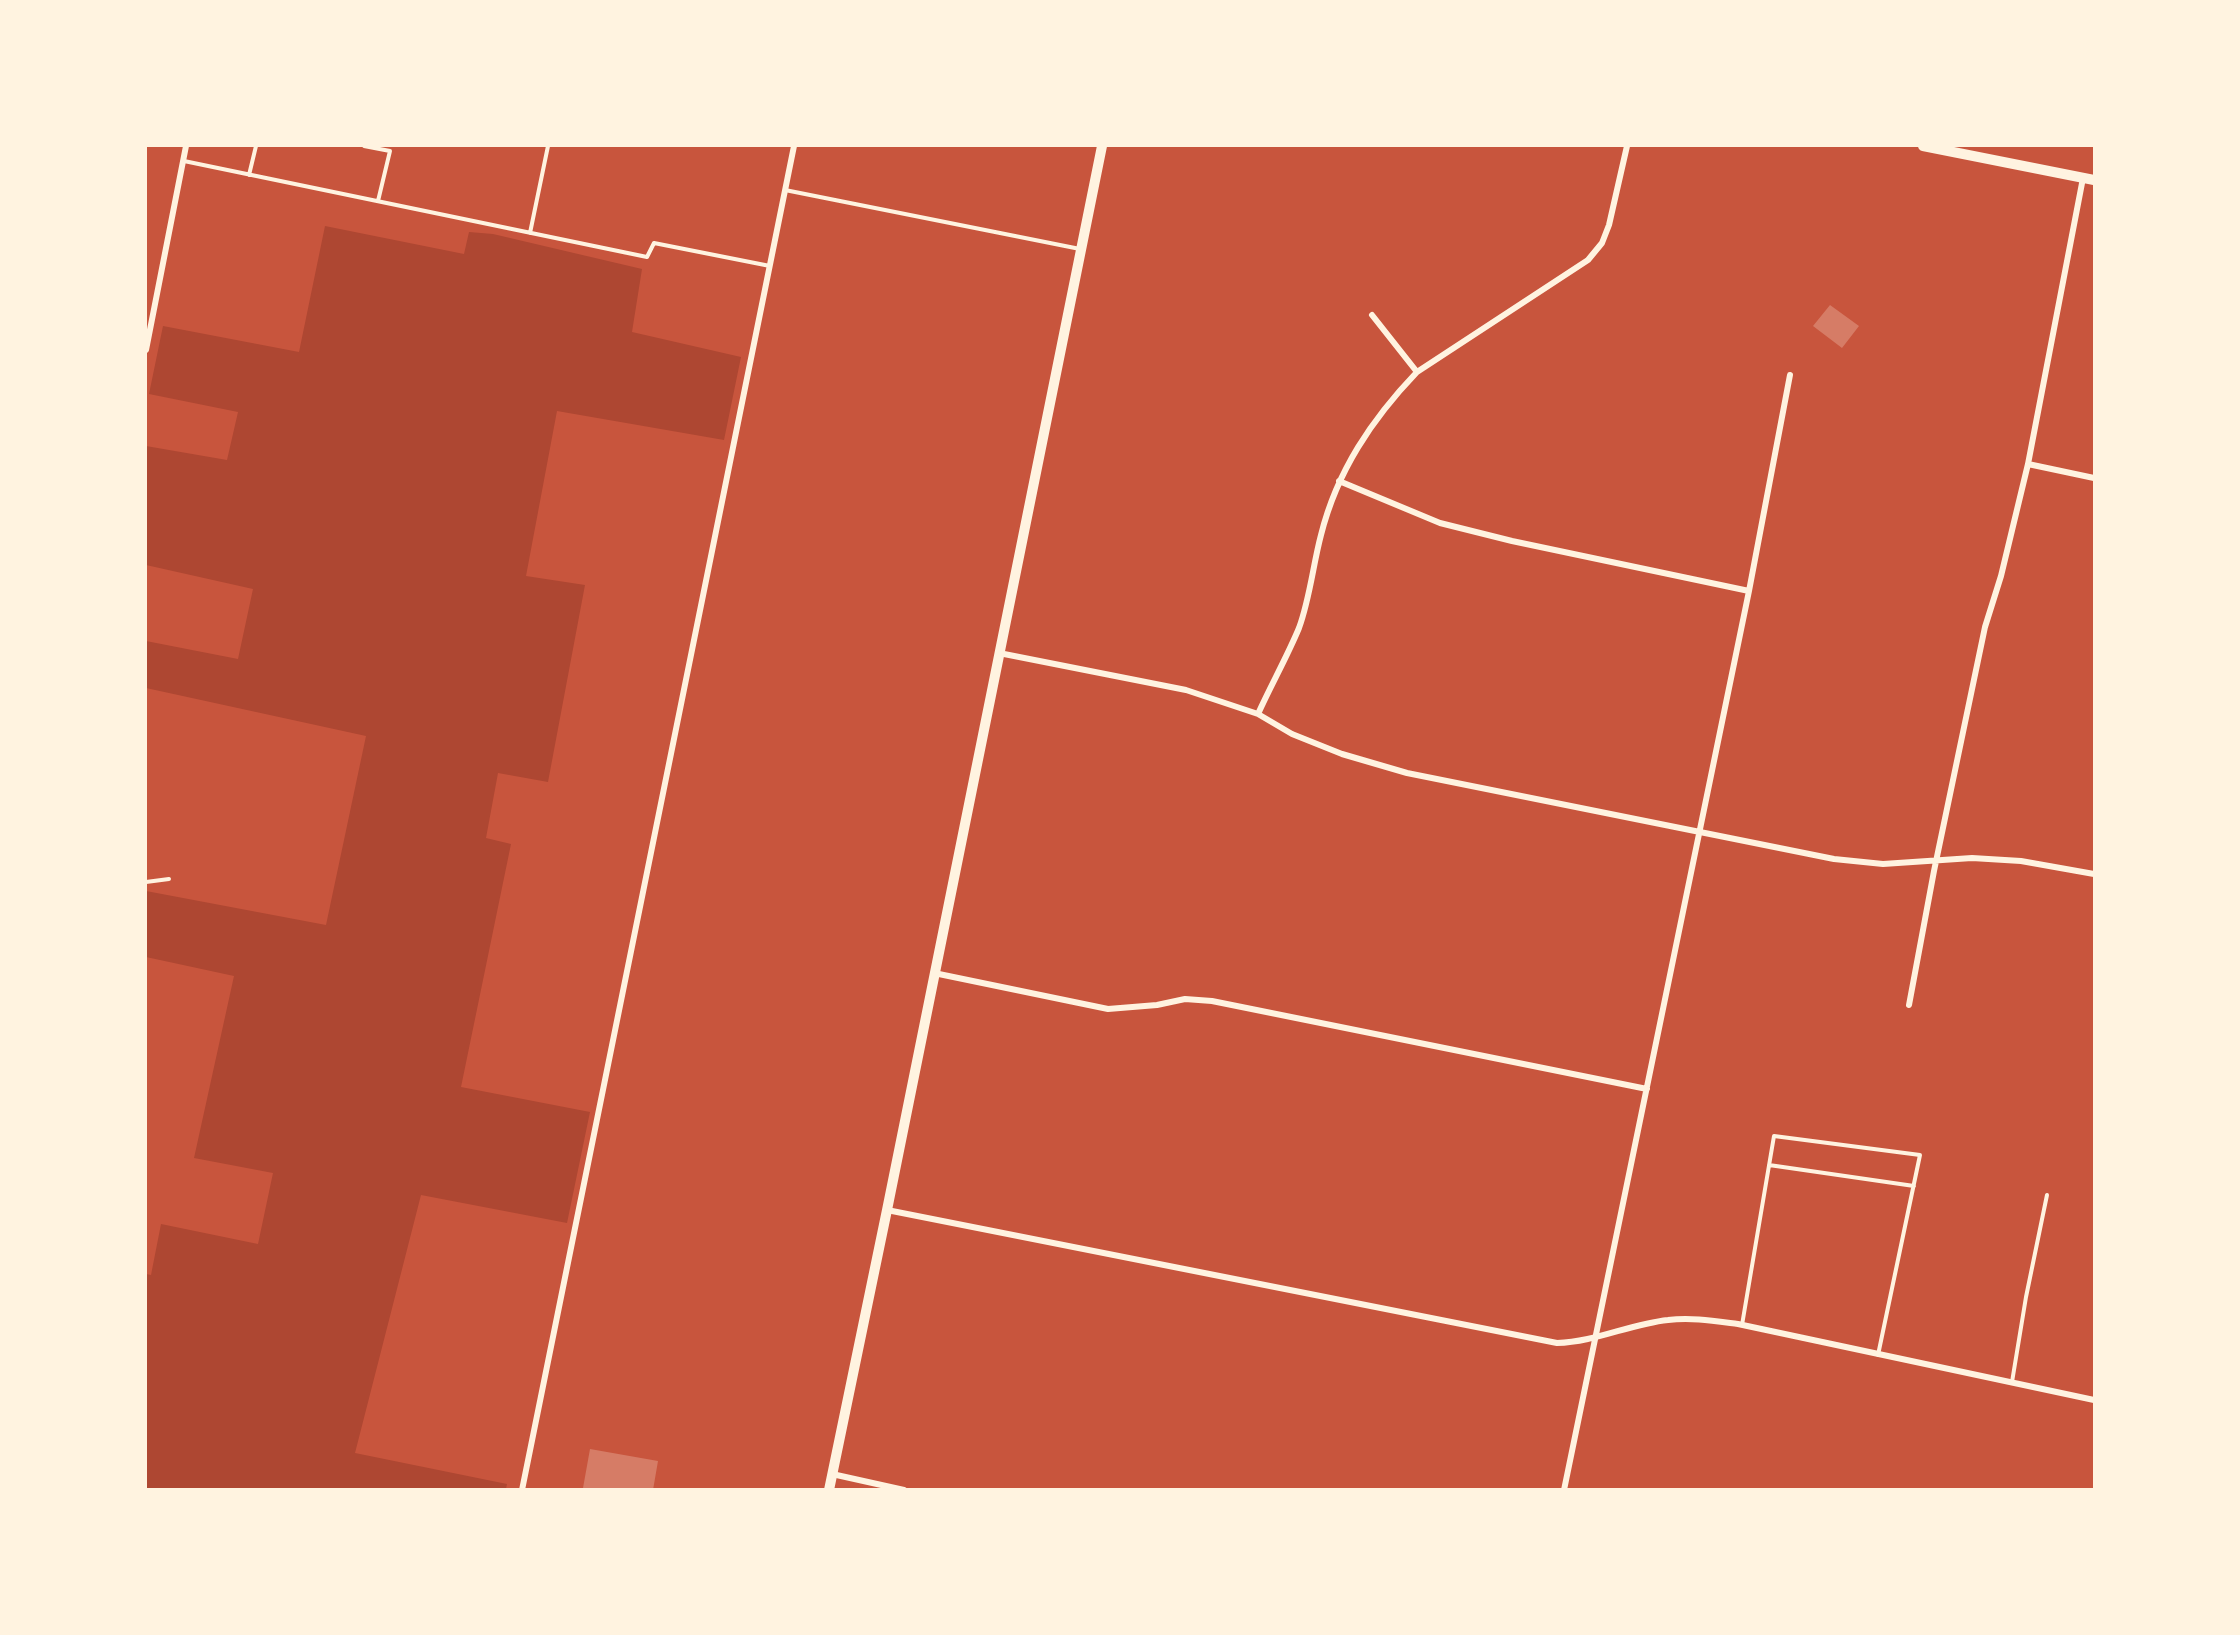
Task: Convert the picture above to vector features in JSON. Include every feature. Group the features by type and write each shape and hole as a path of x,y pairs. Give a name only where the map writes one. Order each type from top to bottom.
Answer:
{"street":[{"path":"146,350 186,146"},
{"path":"522,1490 794,146"},
{"path":"829,1490 1102,146"},
{"path":"1258,714 1299,626 1321,534 1339,481 1369,429 1395,395 1417,372 1588,260 1602,243 1609,225 1627,146"},
{"path":"1909,1005 1936,861 1985,627 2001,576 2028,464 2089,179 1923,146"},
{"path":"1372,315 1417,372"},
{"path":"1564,1490 1749,591 1790,375"},
{"path":"2028,464 2094,478"},
{"path":"1339,481 1440,523 1512,541 1749,591"},
{"path":"999,653 1186,690 1258,714 1292,734 1342,754 1407,773 1699,832 1834,859 1884,864 1972,858 2021,861 2094,874"},
{"path":"934,973 1108,1009 1157,1005 1185,999 1212,1000 1647,1089"},
{"path":"887,1210 1518,1337 1557,1343 1575,1342 1666,1320 1704,1320 1742,1325 2094,1400"},
{"path":"832,1474 904,1490"}],"lane":[{"path":"249,175 256,146"},
{"path":"364,146 390,151 378,201"},
{"path":"530,233 548,146"},
{"path":"183,161 647,257 654,243 770,266"},
{"path":"785,190 1081,249"},
{"path":"146,882 169,879"},
{"path":"1742,1325 1774,1136 1920,1155 1878,1355"},
{"path":"1769,1165 1914,1186"},
{"path":"2012,1383 2026,1297 2047,1195"}],"shaded area":[{"path":"325,226 464,254 469,232 493,234 642,269 632,332 741,357 724,440 557,411 526,576 585,585 548,782 498,773 486,838 511,844 461,1087 590,1112 567,1223 421,1195 355,1453 507,1484 506,1489 146,1489 146,1274 151,1275 161,1224 258,1244 273,1173 194,1158 234,976 146,957 146,891 326,925 366,736 146,688 146,641 238,659 253,589 146,565 146,446 227,460 238,412 149,394 163,326 299,352"}],"building":[{"path":"1830,305 1859,326 1842,348 1813,326"},
{"path":"590,1449 658,1461 653,1490 583,1488"}]}
